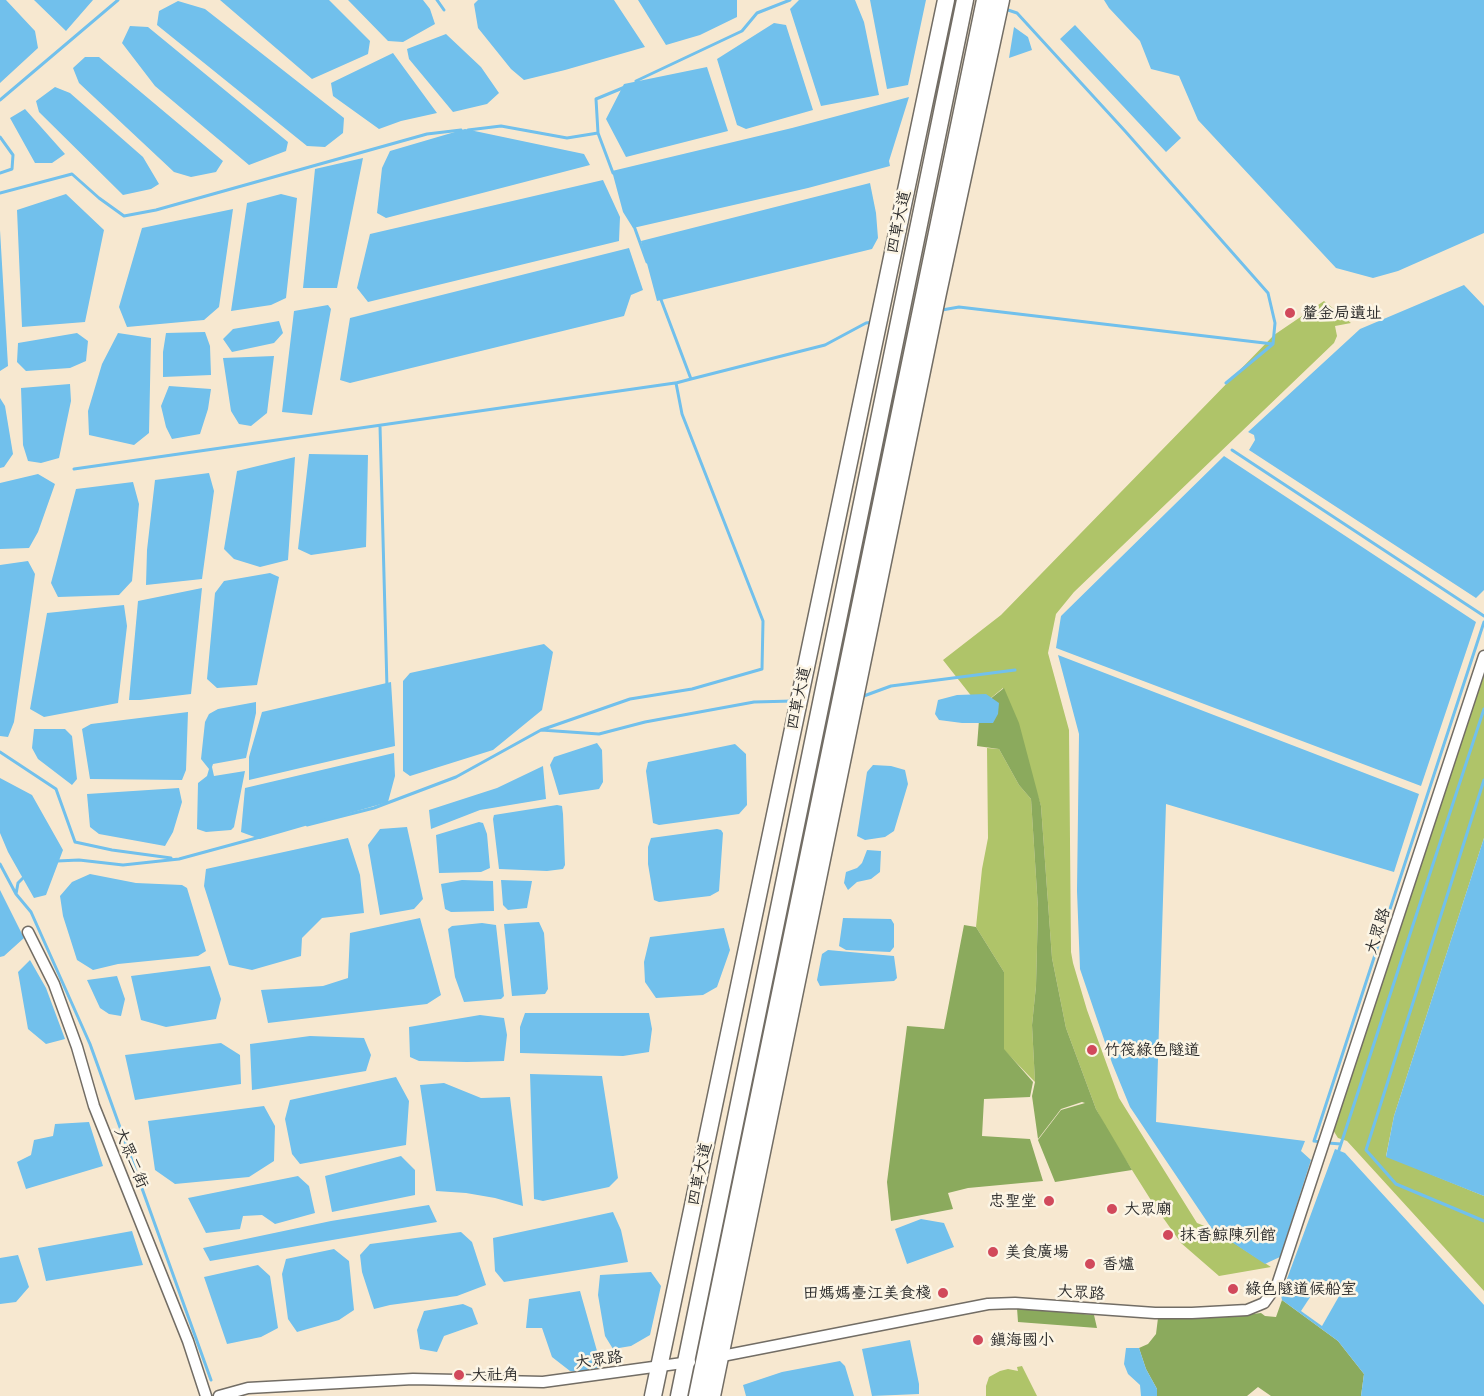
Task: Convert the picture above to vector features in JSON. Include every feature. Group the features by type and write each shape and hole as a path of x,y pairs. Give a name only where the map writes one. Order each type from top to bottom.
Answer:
{"street":[{"name":"四草大道","path":"653,1396 946,0"},
{"name":"四草大道","path":"679,1396 965,0"},
{"path":"712,1396 712,1358 986,0"},
{"path":"697,1396 712,1358 1001,0"},
{"name":"大眾路","path":"219,1396 248,1388 413,1379 543,1382 685,1363 988,1304 1015,1303 1174,1313 1247,1310 1264,1303 1277,1285 1484,656"},
{"name":"大眾二街","path":"28,932 54,984 77,1047 94,1106 188,1341 206,1396"}],"green space":[{"path":"1324,301 1351,323 1335,326 1337,336 1334,343 1074,592 1056,614 1048,653 1069,730 1071,952 1073,963 1087,1010 1119,1098 1197,1223 1212,1229 1271,1267 1219,1276 1181,1243 1154,1205 1096,1109 1066,1028 1052,958 1041,806 1003,688 980,707 943,660 1001,615 1274,335"},
{"path":"1484,672 1484,838 1394,1116 1386,1156 1484,1196 1484,1291 1347,1141 1338,1138 1333,1130"},
{"path":"1004,688 1019,723 1041,806 1052,958 1066,1028 1096,1109 1132,1170 1055,1182 1038,1140 1061,1110 1085,1103 1061,1109 1038,1139 1032,1096 1035,1082 1032,1025 1036,986 1038,908 1031,799 1019,785 999,749 977,746 980,707"},
{"path":"987,748 999,749 1019,785 1031,799 1038,908 1036,986 1032,1025 1035,1082 1004,1050 1004,972 976,927 982,869 988,838"},
{"path":"964,925 976,927 1004,972 1004,1049 1033,1082 1030,1097 984,1099 982,1136 1030,1139 1043,1181 968,1188 948,1193 953,1209 891,1221 887,1182 907,1026 944,1029"},
{"path":"1282,1300 1338,1341 1364,1374 1361,1396 1271,1396 1258,1387 1247,1396 1157,1396 1157,1389 1146,1369 1139,1348 1148,1344 1156,1334 1158,1318 1227,1317 1261,1313 1265,1316 1276,1317"},
{"path":"1017,1308 1094,1315 1097,1328 1018,1322"},
{"path":"1022,1366 1037,1396 986,1396 989,1377 1008,1369 1018,1371 1017,1367"}],"water":[{"path":"0,0 6,0 35,31 38,48 0,83"},
{"path":"34,0 93,0 66,31"},
{"path":"220,0 329,0 370,41 368,54 312,79"},
{"path":"348,0 423,0 430,9 435,24 403,42 388,41"},
{"path":"478,0 614,0 645,47 524,80 511,69 478,28 474,4"},
{"path":"638,0 737,0 737,17 700,35 666,45"},
{"path":"799,0 855,0 864,22 879,95 821,106 790,9"},
{"path":"870,0 926,0 908,85 887,89"},
{"path":"1104,0 1484,0 1484,233 1398,271 1373,278 1336,268 1198,120 1179,76 1151,69 1140,41"},
{"path":"178,1 205,9 344,118 343,133 325,147 307,146 157,25 159,11"},
{"path":"774,23 786,25 813,110 746,129 737,125 717,59"},
{"path":"1075,25 1181,138 1166,152 1060,39"},
{"path":"130,26 148,27 288,142 286,151 249,165 155,86 122,43"},
{"path":"1014,27 1028,37 1032,50 1009,58"},
{"path":"446,34 481,67 499,93 487,104 453,112 409,59 407,49"},
{"path":"393,53 437,113 401,121 379,129 333,96 331,83"},
{"path":"85,57 99,57 223,161 216,172 191,177 174,172 79,83 73,68"},
{"path":"707,67 728,131 626,157 606,119 624,84"},
{"path":"55,87 70,93 143,157 159,184 151,189 123,195 39,112 36,101"},
{"path":"909,97 889,161 890,166 808,188 633,228 623,212 612,171"},
{"path":"25,109 65,154 52,163 35,163 10,118"},
{"path":"465,129 584,154 590,165 386,218 377,213 382,168 390,151"},
{"path":"363,158 337,288 303,288 315,169"},
{"path":"603,180 620,217 619,241 368,302 357,288 370,234"},
{"path":"870,183 878,238 872,249 657,301 641,241"},
{"path":"66,194 104,230 85,322 22,327 17,210"},
{"path":"281,194 297,198 286,298 271,305 231,311 247,203"},
{"path":"233,209 219,307 204,320 127,327 119,307 142,228"},
{"path":"0,230 8,366 0,371"},
{"path":"629,248 643,290 631,295 624,316 350,383 340,380 350,318"},
{"path":"1464,285 1484,306 1484,590 1476,598 1249,450 1255,440 1254,435 1248,432 1360,329"},
{"path":"328,305 331,309 312,415 282,412 294,311"},
{"path":"279,321 283,333 274,343 232,352 223,339 233,329"},
{"path":"205,332 210,346 211,375 163,377 166,333"},
{"path":"77,333 88,341 86,361 70,368 26,371 17,362 18,343"},
{"path":"118,333 151,338 149,433 134,445 89,435 88,411 102,364"},
{"path":"274,356 267,413 251,426 239,424 231,411 223,358"},
{"path":"70,384 71,401 59,458 41,463 28,461 23,445 21,388"},
{"path":"169,386 211,389 208,409 200,434 172,439 166,427 161,406"},
{"path":"0,398 5,406 13,454 4,467 0,468"},
{"path":"309,454 368,455 366,547 311,555 298,549"},
{"path":"1224,456 1476,622 1421,786 1056,648 1061,616"},
{"path":"295,457 288,560 260,567 234,559 224,549 237,471"},
{"path":"209,473 214,491 202,579 146,585 147,550 155,480"},
{"path":"38,474 55,484 38,532 29,548 0,549 0,483"},
{"path":"133,482 139,504 132,581 119,595 58,597 51,583 76,489"},
{"path":"28,561 35,574 14,722 8,737 0,736 0,565"},
{"path":"270,573 279,577 257,685 217,688 207,679 215,593 224,581"},
{"path":"202,588 191,694 129,700 138,601"},
{"path":"124,605 127,626 118,703 44,717 30,709 47,613"},
{"path":"544,644 553,652 542,710 493,750 410,776 403,771 403,681 410,673"},
{"path":"1058,655 1419,794 1394,872 1166,804 1156,1122 1305,1141 1301,1151 1311,1160 1280,1257 1265,1264 1212,1229 1130,1107 1112,1063 1080,969 1077,891 1079,734"},
{"path":"391,682 395,746 249,780 249,757 262,712"},
{"path":"986,694 999,703 998,714 993,723 939,720 935,714 938,700 957,695"},
{"path":"256,702 256,713 246,758 213,764 212,767 214,776 245,771 234,827 231,830 206,832 197,829 198,783 207,776 209,769 201,759 205,722 209,714 218,709"},
{"path":"188,712 186,770 182,780 90,779 82,729 91,724"},
{"path":"34,729 65,729 72,736 77,779 72,785 38,759 32,748"},
{"path":"597,743 602,750 603,782 599,789 559,795 550,765 554,757"},
{"path":"735,744 746,754 747,805 739,814 659,825 653,823 646,771 648,762"},
{"path":"394,753 395,776 388,802 260,839 241,832 245,788"},
{"path":"873,765 905,770 908,784 894,831 885,837 865,840 857,836 867,772"},
{"path":"543,766 546,799 480,810 431,829 429,810 497,788"},
{"path":"0,778 32,795 63,850 46,895 34,898 0,833"},
{"path":"179,788 182,802 173,832 165,846 99,834 90,827 87,794"},
{"path":"562,806 563,814 565,865 563,869 547,871 499,869 494,815"},
{"path":"479,822 483,823 487,834 490,868 481,872 439,873 436,835"},
{"path":"407,827 423,899 414,909 380,915 368,845 380,829"},
{"path":"717,829 723,833 719,891 710,896 659,902 654,900 648,864 648,847 651,838"},
{"path":"348,838 360,875 364,913 322,918 302,938 301,956 252,970 229,965 204,886 206,869"},
{"path":"1484,838 1484,1196 1386,1157 1394,1116"},
{"path":"867,850 881,851 880,872 871,879 857,882 848,890 844,883 846,872 857,868 862,863"},
{"path":"90,874 136,883 182,885 187,888 206,951 198,956 118,964 93,970 77,960 63,916 60,896 72,882"},
{"path":"462,880 493,881 494,911 451,912 445,909 441,884"},
{"path":"501,880 532,881 527,908 508,910 503,905"},
{"path":"0,890 24,938 0,957"},
{"path":"420,918 441,995 427,1004 268,1023 261,990 323,986 348,978 350,933"},
{"path":"843,918 891,919 894,924 894,947 890,952 846,950 839,946"},
{"path":"539,922 544,933 548,989 545,994 512,996 504,924"},
{"path":"482,923 496,925 504,996 501,999 464,1002 455,977 448,929 452,926"},
{"path":"724,928 730,950 717,987 703,995 656,998 645,982 644,962 650,937"},
{"path":"828,950 894,956 897,978 894,981 820,986 817,980 822,954"},
{"path":"30,960 46,988 65,1039 46,1044 28,1029 18,972"},
{"path":"210,966 221,999 216,1019 166,1027 141,1020 131,976"},
{"path":"117,976 125,999 121,1016 109,1014 100,1008 87,980"},
{"path":"525,1013 649,1013 652,1029 649,1052 623,1056 520,1053 520,1027"},
{"path":"480,1015 504,1018 507,1035 504,1061 419,1061 410,1057 409,1027"},
{"path":"310,1036 364,1038 371,1055 366,1071 252,1090 250,1044"},
{"path":"221,1043 240,1055 241,1084 135,1100 125,1055"},
{"path":"530,1074 602,1076 618,1178 609,1187 543,1201 534,1199"},
{"path":"396,1077 409,1101 406,1145 300,1164 292,1154 285,1119 290,1100"},
{"path":"444,1083 481,1098 510,1097 523,1206 466,1193 436,1191 420,1085"},
{"path":"264,1106 275,1126 274,1161 249,1177 175,1184 155,1170 148,1121"},
{"path":"89,1122 103,1166 26,1189 17,1162 31,1155 34,1140 53,1136 55,1124"},
{"path":"1335,1149 1345,1153 1484,1305 1484,1396 1361,1396 1364,1374 1338,1341 1282,1300 1281,1295"},
{"path":"401,1156 415,1170 415,1195 332,1212 325,1176"},
{"path":"298,1176 309,1186 315,1213 275,1224 262,1215 243,1216 240,1229 206,1233 188,1198"},
{"path":"429,1205 437,1222 210,1261 203,1248 331,1221"},
{"path":"613,1212 621,1230 628,1262 504,1282 495,1271 493,1238"},
{"path":"921,1219 944,1223 954,1247 907,1264 895,1229"},
{"path":"132,1231 143,1265 46,1281 38,1248"},
{"path":"461,1232 472,1242 486,1285 457,1296 374,1309 362,1272 360,1255 370,1244"},
{"path":"334,1249 349,1261 354,1310 339,1320 297,1332 288,1319 282,1274 286,1259"},
{"path":"18,1255 29,1287 16,1302 0,1304 0,1258"},
{"path":"258,1265 270,1276 278,1328 261,1337 227,1344 204,1277"},
{"path":"651,1272 661,1286 650,1335 631,1346 613,1349 605,1336 598,1295 600,1275"},
{"path":"580,1291 601,1365 588,1374 570,1371 552,1357 542,1328 526,1328 529,1299"},
{"path":"463,1304 472,1308 478,1324 444,1336 437,1352 420,1349 417,1330 424,1311"},
{"path":"910,1340 919,1394 872,1396 862,1349"},
{"path":"1126,1348 1139,1348 1146,1369 1157,1389 1157,1396 1141,1396 1140,1385 1128,1374 1124,1364"},
{"path":"840,1361 845,1366 854,1396 746,1396 743,1385 782,1372"}],"pier":[{"path":"1322,1279 1342,1291 1322,1326 1301,1311"}],"waterway":[{"path":"0,100 118,0"},
{"path":"437,0 444,10"},
{"path":"636,81 742,31 757,13 790,0"},
{"path":"1008,10 1017,13 1268,293 1275,323 1273,344 1226,383"},
{"path":"613,173 598,133 596,99 625,87"},
{"path":"468,130 501,126 567,138 598,133"},
{"path":"0,193 72,174 124,216 156,210 427,134 461,130"},
{"path":"0,137 13,155 12,169 0,173"},
{"path":"634,226 647,262"},
{"path":"541,730 630,699 692,689 762,669 763,621 682,414 676,383 691,379 660,297"},
{"path":"942,310 959,307 1273,344"},
{"path":"691,379 825,345 866,323 873,322"},
{"path":"74,469 675,383"},
{"path":"380,426 387,688"},
{"path":"1232,450 1484,616"},
{"path":"1321,1142 1314,1141 1484,622"},
{"path":"861,697 891,686 1015,670"},
{"path":"307,825 374,808 456,777 541,730 599,734 645,722 754,702 793,701"},
{"path":"1338,1153 1484,709"},
{"path":"0,752 56,789 75,842 112,850 171,858"},
{"path":"1484,780 1366,1150 1396,1184 1484,1221"},
{"path":"57,861 79,860 123,865 179,859 260,837"},
{"path":"0,864 16,894 31,912 90,1044 211,1380"},
{"path":"16,894 18,883 24,877"},
{"path":"1328,1143 1341,1144"}],"place":[{"name":"釐金局遺址","path":"1290,313"},
{"name":"竹筏綠色隧道","path":"1092,1050"},
{"name":"忠聖堂","path":"1049,1201"},
{"name":"大眾廟","path":"1112,1209"},
{"name":"抹香鯨陳列館","path":"1168,1235"},
{"name":"美食廣場","path":"993,1252"},
{"name":"香爐","path":"1090,1264"},
{"name":"綠色隧道候船室","path":"1233,1289"},
{"name":"田媽媽臺江美食棧","path":"943,1293"},
{"name":"鎮海國小","path":"978,1340"},
{"name":"大社角","path":"459,1375"}]}
